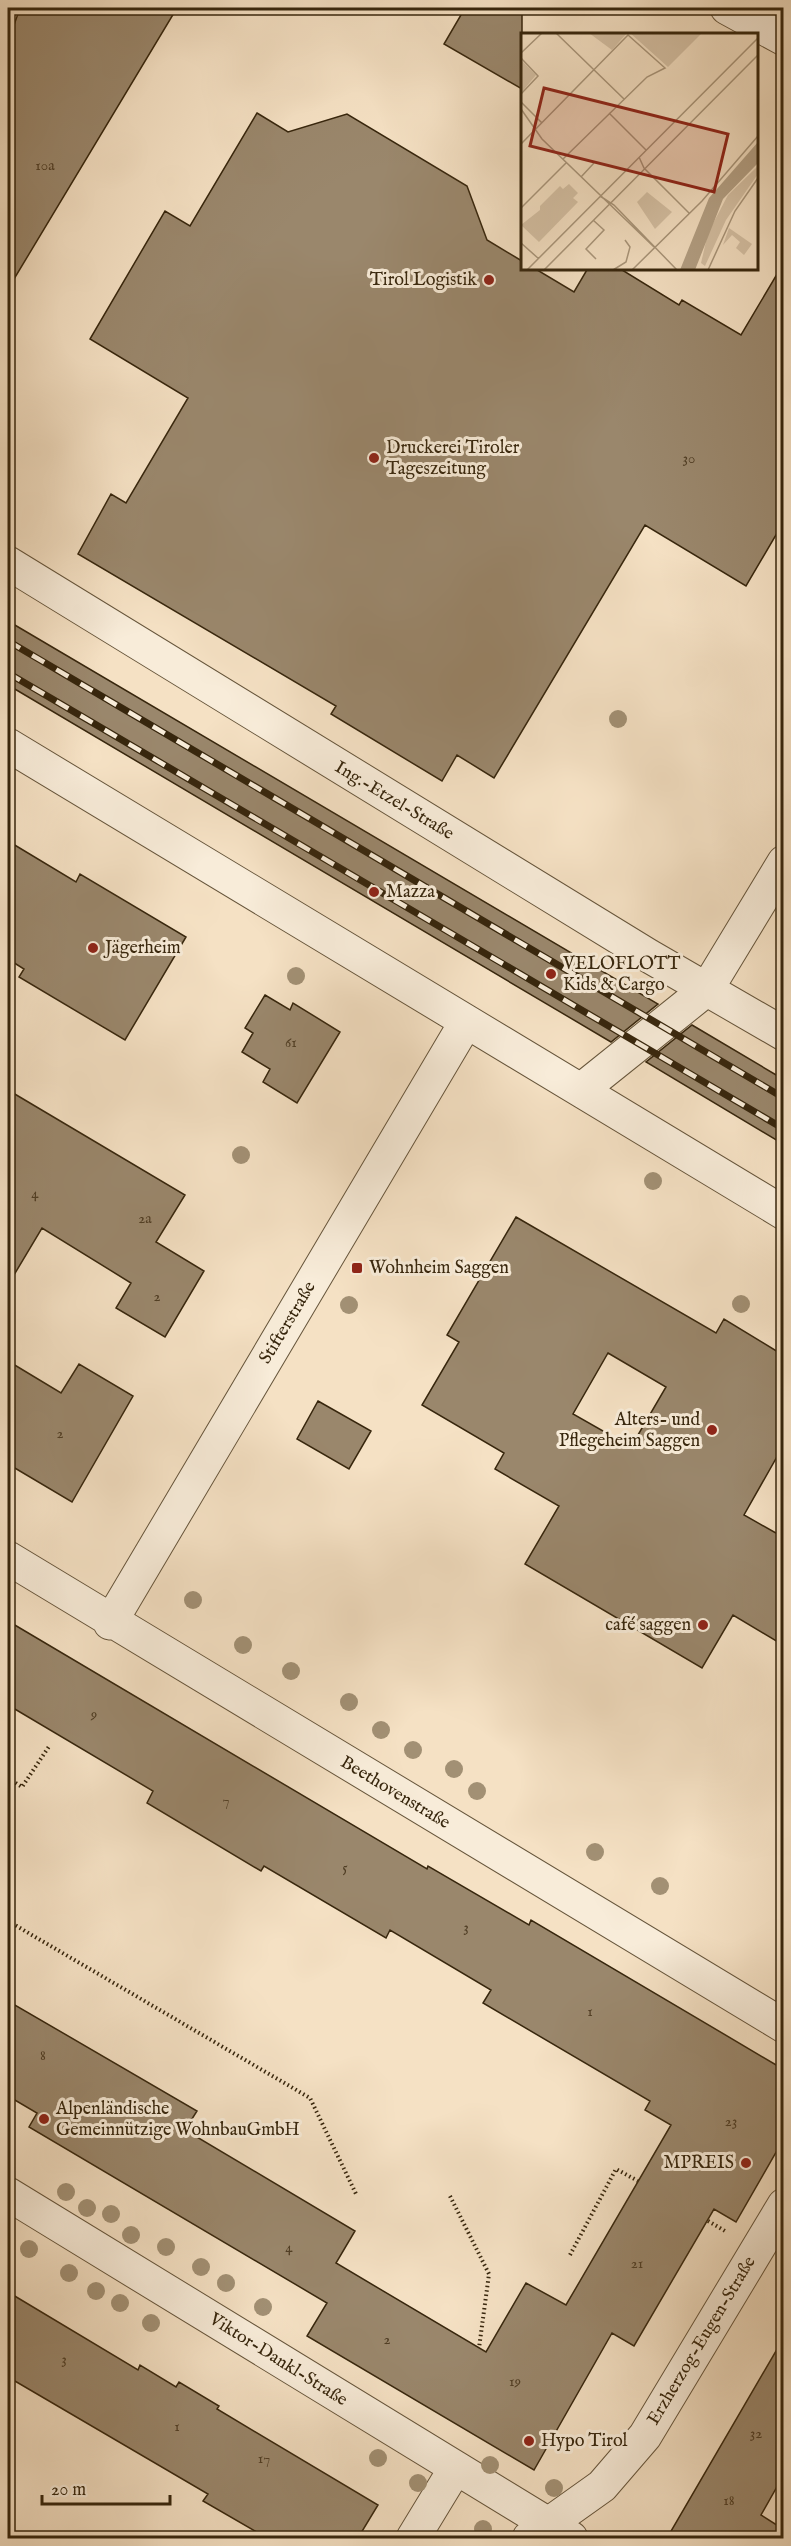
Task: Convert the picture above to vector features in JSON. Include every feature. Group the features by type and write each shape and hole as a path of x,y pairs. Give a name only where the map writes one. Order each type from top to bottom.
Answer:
{"street":[{"path":"727,8 783,39"},
{"name":"Ing.-Etzel-Straße","path":"8,563 649,956 783,1034"},
{"path":"8,745 783,1213"},
{"path":"581,1090 707,989 783,862"},
{"name":"Stifterstraße","path":"110,1623 466,1022"},
{"name":"Beethovenstraße","path":"8,1558 110,1623 783,2026"},
{"name":"Viktor-Dankl-Straße","path":"8,2194 455,2469 549,2534"},
{"name":"Erzherzog-Eugen-Straße","path":"549,2534 602,2486 645,2436 783,2205"},
{"path":"413,2538 455,2469"}],"path":[{"path":"8,1778 22,1787 50,1745"},
{"path":"8,1921 310,2098 357,2196"},
{"path":"570,2255 616,2169 638,2181"},
{"path":"450,2196 489,2274 479,2348"},
{"path":"783,2498 778,2507 783,2510"}],"building":[{"path":"20,8 177,8 8,289 8,42"},
{"path":"465,8 522,8 521,88 444,44"},
{"name":"Druckerei Tiroler Tageszeitung","path":"257,113 288,132 347,114 467,186 487,240 521,260 521,270 537,270 574,292 587,270 622,270 679,305 682,300 741,335 783,264 783,523 746,586 645,525 494,778 457,755 442,781 331,714 336,706 78,554 111,494 126,503 188,398 90,339 165,211 190,226"},
{"path":"8,621 658,1004 611,1042 8,685"},
{"name":"Jägerheim","path":"8,841 76,882 80,874 186,937 125,1040 19,977 24,969 8,959"},
{"path":"265,995 290,1010 293,1003 340,1032 297,1103 263,1082 270,1069 242,1052 253,1033 245,1028"},
{"path":"692,1025 783,1079 783,1144 646,1062"},
{"path":"8,1090 185,1195 156,1242 204,1271 165,1337 116,1308 131,1283 42,1228 8,1285"},
{"name":"Alters- und Pflegeheim Saggen","path":"516,1217 716,1333 724,1319 783,1355 783,1446 744,1515 783,1537 783,1645 733,1615 702,1668 525,1564 559,1506 495,1469 504,1453 422,1405 459,1342 447,1335","holes":["608,1353 666,1387 631,1447 573,1414"]},
{"path":"8,1361 61,1393 79,1364 133,1396 72,1502 8,1464"},
{"path":"318,1401 371,1431 349,1469 297,1439"},
{"path":"8,1621 427,1869 428,1866 529,1925 531,1920 783,2069 783,2140 736,2222 714,2209 634,2346 612,2333 534,2470 307,2336 327,2303 29,2127 37,2113 8,2096 8,2001 197,2111 185,2130 355,2231 336,2263 486,2352 526,2283 566,2305 671,2125 645,2110 650,2101 483,2003 491,1990 390,1930 386,1938 264,1866 261,1871 147,1803 153,1791 8,1705"},
{"path":"8,2292 138,2370 140,2365 176,2387 179,2382 219,2406 217,2409 378,2505 358,2538 267,2538 203,2501 208,2494 8,2377"},
{"path":"783,2339 783,2476 761,2515 783,2529 783,2538 667,2538"}],"railway":[{"path":"8,641 784,1098"},
{"path":"8,673 784,1129"}],"place":[{"name":"Tirol Logistik","path":"489,280"},
{"name":"Druckerei Tiroler Tageszeitung","path":"374,458"},
{"name":"Mazza","path":"374,892"},
{"name":"Jägerheim","path":"93,948"},
{"name":"VELOFLOTT Kids & Cargo","path":"551,974"},
{"name":"Wohnheim Saggen","path":"357,1268"},
{"name":"Alters- und Pflegeheim Saggen","path":"712,1430"},
{"name":"café saggen","path":"703,1625"},
{"name":"Alpenländische Gemeinnützige WohnbauGmbH","path":"44,2119"},
{"name":"MPREIS","path":"746,2163"},
{"name":"Hypo Tirol","path":"529,2441"}]}
